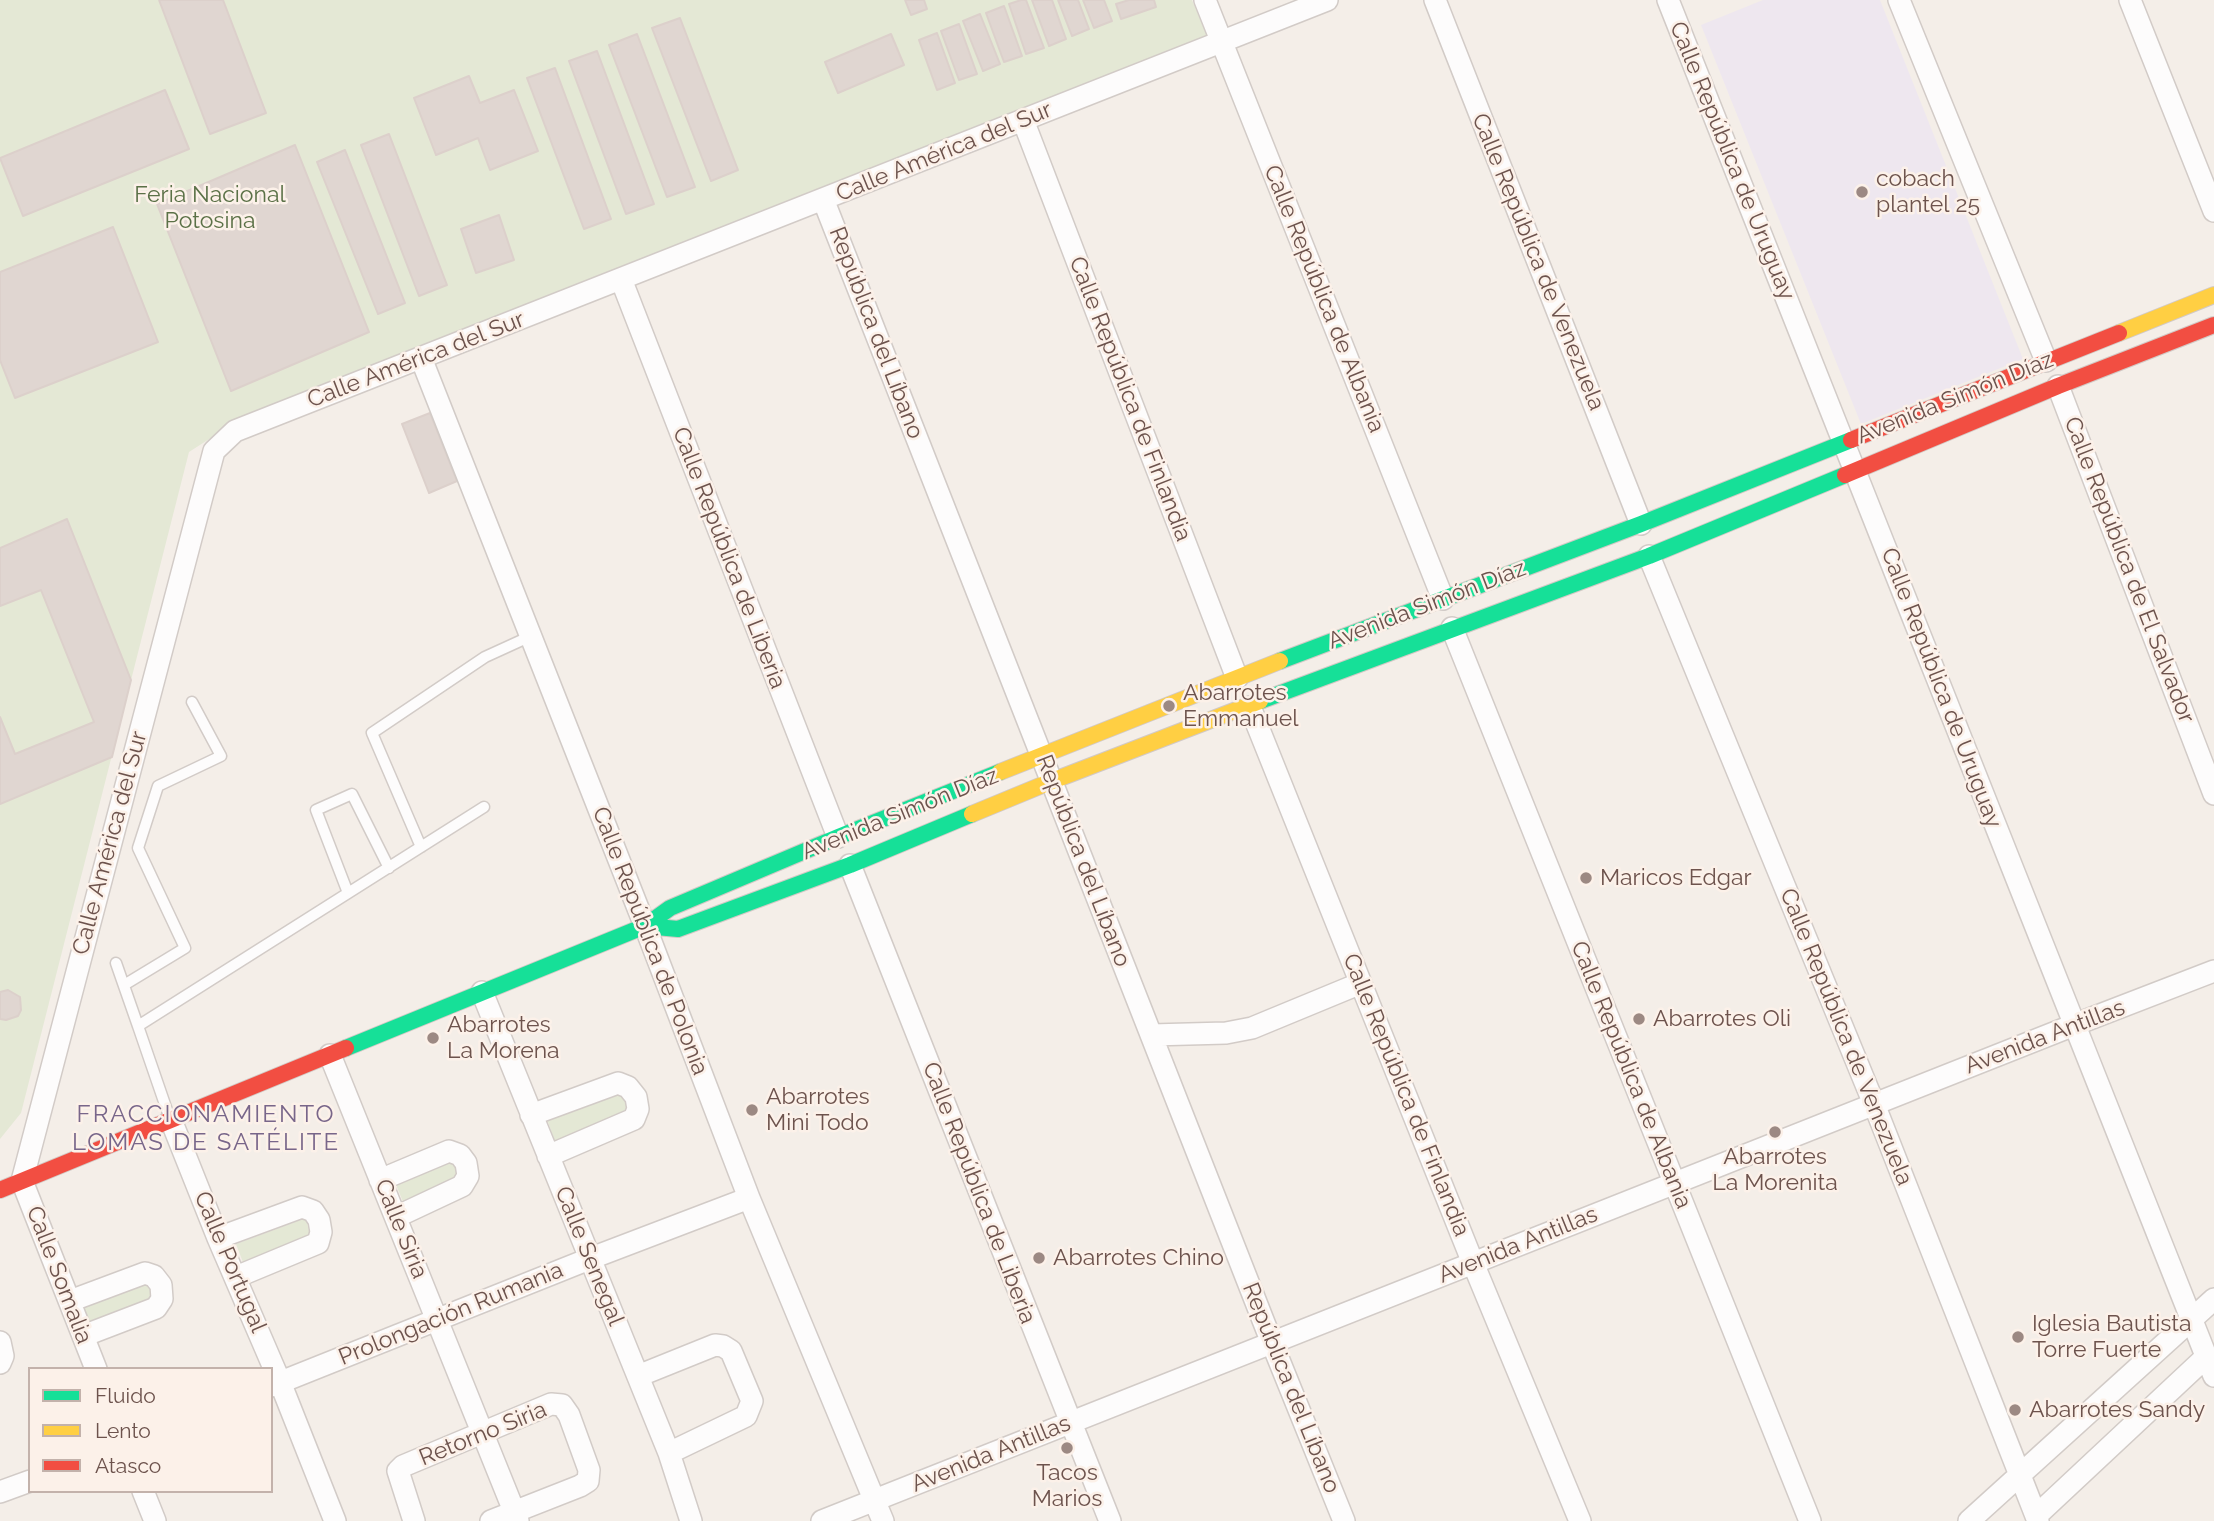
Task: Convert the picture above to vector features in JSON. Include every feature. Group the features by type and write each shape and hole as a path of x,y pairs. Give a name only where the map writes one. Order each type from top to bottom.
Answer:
{"main road":[{"name":"Avenida Simón Díaz","path":"0,1190 645,926 670,908 838,837 1237,678 1642,524 2214,295"},
{"name":"Avenida Simón Díaz","path":"645,926 678,929 850,865 1052,781 1648,556 2058,386 2214,325"}],"street":[{"name":"Calle República de Albania","path":"1205,0 1443,599"},
{"name":"Calle América del Sur","path":"22,1181 214,451 235,430 1326,0"},
{"name":"Calle República de Venezuela","path":"1435,0 1642,524"},
{"name":"Calle República de Uruguay","path":"1668,0 2210,1366"},
{"path":"1899,0 2046,360"},
{"path":"2130,0 2214,211"},
{"name":"Calle República de Finlandia","path":"1023,120 1237,678"},
{"name":"República del Líbano","path":"823,199 1344,1521"},
{"name":"Calle República de Liberia","path":"621,279 838,837"},
{"name":"Calle República de Polonia","path":"421,358 749,1198 883,1521"},
{"name":"Calle República de El Salvador","path":"2058,386 2214,793"},
{"name":"Calle República de Venezuela","path":"1648,556 1874,1104 2037,1519"},
{"name":"Calle República de Albania","path":"1452,628 1811,1521"},
{"name":"Calle República de Finlandia","path":"1250,707 1473,1263 1580,1521"},
{"name":"Calle República de Liberia","path":"850,865 1110,1521"},
{"name":"Avenida Antillas","path":"822,1521 2214,971"},
{"path":"1151,1035 1226,1033 1252,1028 1361,983"},
{"name":"Calle Senegal","path":"482,992 669,1453 691,1521"},
{"name":"Calle Siria","path":"330,1055 516,1516"},
{"path":"531,1115 618,1083 628,1087 636,1097 638,1109 634,1119 548,1156"},
{"name":"Calle Portugal","path":"171,1120 236,1277 270,1367"},
{"path":"380,1180 449,1151 460,1155 466,1163 468,1176 463,1186 396,1217"},
{"name":"Calle Somalia","path":"22,1181 95,1367"},
{"name":"Prolongación Rumania","path":"276,1384 749,1198"},
{"path":"218,1238 302,1207 313,1211 318,1220 321,1232 318,1243 236,1277"},
{"path":"70,1301 145,1273 154,1276 161,1285 162,1299 156,1308 83,1336"},
{"path":"1969,1521 2214,1299"},
{"path":"0,1342 3,1356 0,1363"},
{"path":"638,1376 715,1345 723,1346 731,1351 752,1401 746,1416 669,1453"},
{"path":"2037,1519 2210,1366"},
{"name":"Calle Portugal","path":"276,1384 335,1521"},
{"name":"Retorno Siria","path":"414,1521 398,1471 403,1466 551,1404 562,1405 569,1415 589,1470 588,1481 516,1516 491,1521"},
{"path":"0,1492 28,1482"},
{"path":"144,1493 155,1521"}],"lane":[{"path":"422,847 372,733 485,657 531,636"},
{"path":"124,985 185,948 138,849 158,786 221,756 192,702"},
{"path":"348,893 316,810 352,794 389,867"},
{"path":"138,1026 484,807"},
{"path":"117,962 171,1120"}],"shaded area":[{"name":"cobach plantel 25","path":"1763,0 1880,0 2023,359 1861,424 1701,25"}],"green space":[{"name":"Feria Nacional Potosina","path":"0,0 1192,0 1208,38 231,425 189,452 21,1113 0,1139"},
{"path":"619,1088 632,1112 556,1145 547,1119"},
{"path":"458,1153 467,1179 404,1204 394,1180"},
{"path":"306,1218 312,1245 246,1270 236,1244"},
{"path":"153,1279 163,1308 86,1327 79,1304"}],"building":[{"path":"159,0 223,0 266,113 210,134"},
{"path":"905,0 924,0 927,9 911,15"},
{"path":"1026,0 1044,48 1026,54 1009,4"},
{"path":"1032,0 1052,0 1066,39 1049,46"},
{"path":"1058,0 1078,0 1089,29 1072,36"},
{"path":"1083,0 1104,0 1112,21 1094,28"},
{"path":"1129,0 1154,0 1156,7 1121,19 1116,4"},
{"path":"1004,6 1022,56 1004,62 986,13"},
{"path":"980,14 1000,64 983,71 963,21"},
{"path":"680,18 738,170 711,181 652,28"},
{"path":"959,24 977,74 959,80 941,31"},
{"path":"937,33 955,83 937,90 919,40"},
{"path":"637,34 695,187 667,197 609,45"},
{"path":"891,34 904,65 838,93 825,62"},
{"path":"597,51 654,204 626,214 569,61"},
{"path":"555,68 611,219 584,229 527,78"},
{"path":"469,76 480,103 514,90 538,151 490,170 478,138 436,155 414,98"},
{"path":"165,90 189,149 23,216 0,158"},
{"path":"389,134 447,285 419,296 361,145"},
{"path":"295,145 369,332 231,391 157,204"},
{"path":"345,150 405,303 378,314 317,162"},
{"path":"499,215 514,260 476,273 461,229"},
{"path":"113,227 158,342 15,398 0,360 0,272"},
{"path":"430,413 457,481 429,493 402,424"},
{"path":"67,519 131,680 112,757 0,804 0,717 15,754 94,722 41,590 0,606 0,548"},
{"path":"8,990 20,997 21,1010 18,1016 0,1019 0,992"}],"traffic: fast":[{"path":"1280,661 1641,524 1851,440"},
{"path":"1260,701 1649,556 1845,475"},
{"path":"346,1048 645,926 670,908 1000,772"},
{"path":"645,926 678,929 850,865 972,814"}],"traffic: slow":[{"path":"2119,333 2214,295"},
{"path":"1000,772 1280,661"},
{"path":"972,814 1260,701"}],"traffic: jam":[{"path":"1845,475 2058,386 2214,325"},
{"path":"1851,440 2119,333"},
{"path":"0,1190 346,1048"}],"place":[{"name":"cobach plantel 25","path":"1862,192"},
{"name":"Abarrotes Emmanuel","path":"1169,706"},
{"name":"Maricos Edgar","path":"1586,878"},
{"name":"Abarrotes Oli","path":"1639,1019"},
{"name":"Abarrotes La Morena","path":"433,1038"},
{"name":"Abarrotes Mini Todo","path":"752,1110"},
{"name":"Abarrotes La Morenita","path":"1775,1132"},
{"name":"Abarrotes Chino","path":"1039,1258"},
{"name":"Iglesia Bautista Torre Fuerte","path":"2018,1337"},
{"name":"Abarrotes Sandy","path":"2015,1410"},
{"name":"Tacos Marios","path":"1067,1448"}],"district":[{"name":"FRACCIONAMIENTO LOMAS DE SATÉLITE","path":"206,1129"}]}
